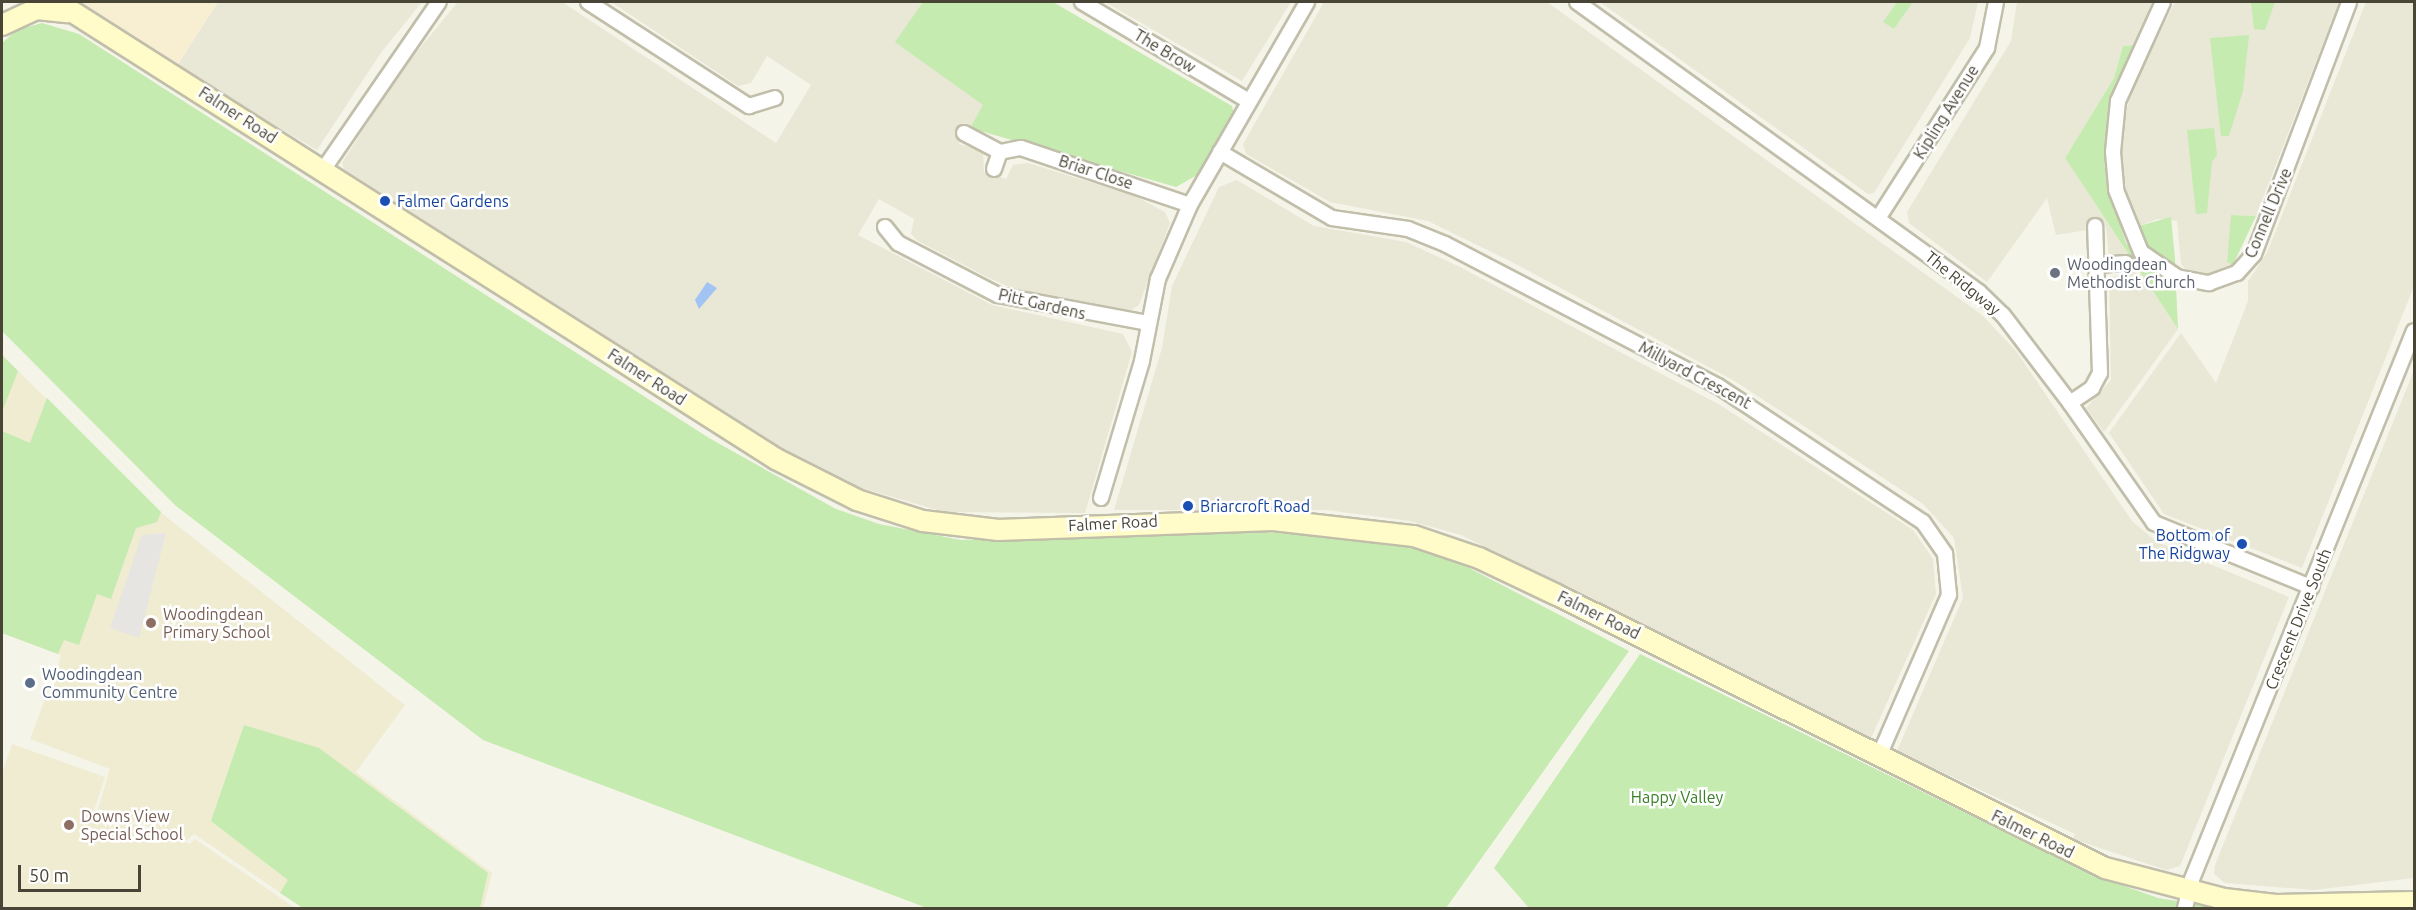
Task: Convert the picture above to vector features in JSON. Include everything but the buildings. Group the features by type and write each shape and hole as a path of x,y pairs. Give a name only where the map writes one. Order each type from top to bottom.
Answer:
{"main road":[{"name":"Falmer Road","path":"63,7 770,455 857,500 923,521 998,530 1177,519 1288,520 1413,536 1479,558 2105,868 2187,899 2276,906 2415,902"},
{"path":"2,25 37,9 63,7"}],"street":[{"path":"323,170 439,2"},
{"path":"588,2 749,106 775,98"},
{"name":"The Brow","path":"1082,2 1249,100"},
{"path":"1101,498 1158,279 1190,205 1307,2"},
{"name":"The Ridgway","path":"1577,2 1880,217 2003,315 2070,403 2154,523 2311,587"},
{"name":"Kipling Avenue","path":"1880,217 1987,48 1996,2"},
{"name":"Connell Drive","path":"2163,2 2118,101 2116,190 2141,252 2177,277 2209,283 2237,273 2254,254 2349,2"},
{"path":"964,133 1000,152 994,170"},
{"name":"Briar Close","path":"1000,152 1021,148 1190,205"},
{"name":"Millyard Crescent","path":"1220,152 1332,218 1408,229 1445,244 1718,386 1923,522 1945,554 1949,595 1880,756"},
{"path":"2070,403 2092,388 2100,373 2095,226"},
{"name":"Pitt Gardens","path":"885,227 898,243 998,296 1148,323"},
{"path":"2098,265 2126,263"},
{"name":"Crescent Drive South","path":"2187,899 2415,331"}],"shaded area":[{"path":"75,2 218,2 176,67"},
{"path":"218,2 422,2 380,54 317,150 176,67"},
{"path":"458,2 562,2 776,143 811,85 767,56 751,83 738,86 611,2 923,2 896,42 984,105 971,126 965,123 959,144 983,151 984,172 1006,179 1013,165 1028,163 1135,196 1165,212 1170,223 1139,305 1130,311 1020,292 918,241 911,234 914,219 879,199 858,235 992,305 1123,334 1132,352 1085,513 944,512 842,482 790,454 344,169 342,163 399,73"},
{"path":"1105,2 1291,2 1242,81"},
{"path":"1324,2 1547,2 1982,315 2016,351 2132,521 2157,542 2289,597 2180,866 2166,870 2073,839 2075,834 1897,751 1963,598 1954,538 1923,504 1733,380 1508,260 1428,221 1330,202 1246,154 1243,144"},
{"path":"1600,2 1897,2 1884,22 1894,29 1913,2 1978,2 1970,38 1874,193 1868,194"},
{"path":"2017,2 2152,2 2134,45 2123,46 2114,78 2065,158 2178,329 2104,432 2086,408 2111,380 2109,277 2130,275 2130,258 2109,258 2106,227 2056,235 2047,198 1987,282 1909,223 1907,212 2011,41"},
{"path":"2175,2 2339,2 2256,216 2232,215 2227,261 2233,265 2209,275 2191,275 2181,264 2177,221 2158,219 2139,226 2131,213 2122,167 2121,136 2131,91"},
{"path":"2366,2 2414,2 2414,286 2302,568 2164,514 2109,433 2181,333 2216,383 2248,301 2248,281 2267,253"},
{"path":"1237,180 1314,226 1406,242 1460,267 1720,405 1913,530 1933,559 1936,594 1871,738 1461,535 1410,521 1327,510 1114,510 1162,348 1172,286 1219,187"},
{"name":"Woodingdean Primary School","path":"2,355 164,515 405,705 356,772 492,873 483,908 303,908 194,834 187,840 98,809 110,769 30,739 45,699 50,700 61,655 2,633"},
{"path":"2414,370 2414,878 2314,890 2225,883 2214,874 2215,865"},
{"path":"166,533 139,638 110,628 142,535"},
{"name":"Downs View Special School","path":"12,744 105,777 94,810 190,844 195,839 295,908 2,908 2,774"}],"green space":[{"path":"923,2 1053,2 1232,106 1234,114 1197,175 1176,187 970,128 983,105 895,42"},
{"path":"1897,2 1913,2 1894,29 1883,22"},
{"path":"2251,2 2275,2 2265,30 2254,29"},
{"path":"42,23 79,34 709,438 836,509 879,524 961,540 1234,530 1380,540 1440,553 1629,651 1446,908 927,908 483,740 176,506 2,331 2,43 17,30"},
{"path":"2249,35 2243,91 2229,136 2221,136 2210,38"},
{"path":"2134,45 2109,100 2106,181 2126,243 2149,269 2176,285 2178,329 2065,158 2114,78 2123,46"},
{"path":"2214,128 2217,155 2212,162 2207,213 2196,214 2187,130"},
{"path":"2131,213 2139,226 2171,217 2176,270 2146,248"},
{"path":"2231,215 2256,216 2233,265 2227,262"},
{"path":"2,355 18,371 2,412"},
{"path":"47,398 161,512 157,522 136,528 111,599 97,594 79,645 64,640 58,654 2,633 2,431 30,443"},
{"name":"Happy Valley","path":"1640,654 2091,874 2158,898 2222,908 1529,908 1494,868"},
{"path":"244,725 319,748 488,873 480,908 303,908 280,893 288,880 211,821"}],"water":[{"path":"707,282 717,288 699,309 695,300"}],"place":[{"name":"Falmer Gardens","path":"385,201"},
{"name":"Woodingdean Methodist Church","path":"2055,273"},
{"name":"Briarcroft Road","path":"1188,506"},
{"name":"Bottom of The Ridgway","path":"2242,544"},
{"name":"Woodingdean Primary School","path":"151,623"},
{"name":"Woodingdean Community Centre","path":"30,683"},
{"name":"Downs View Special School","path":"69,825"}]}
